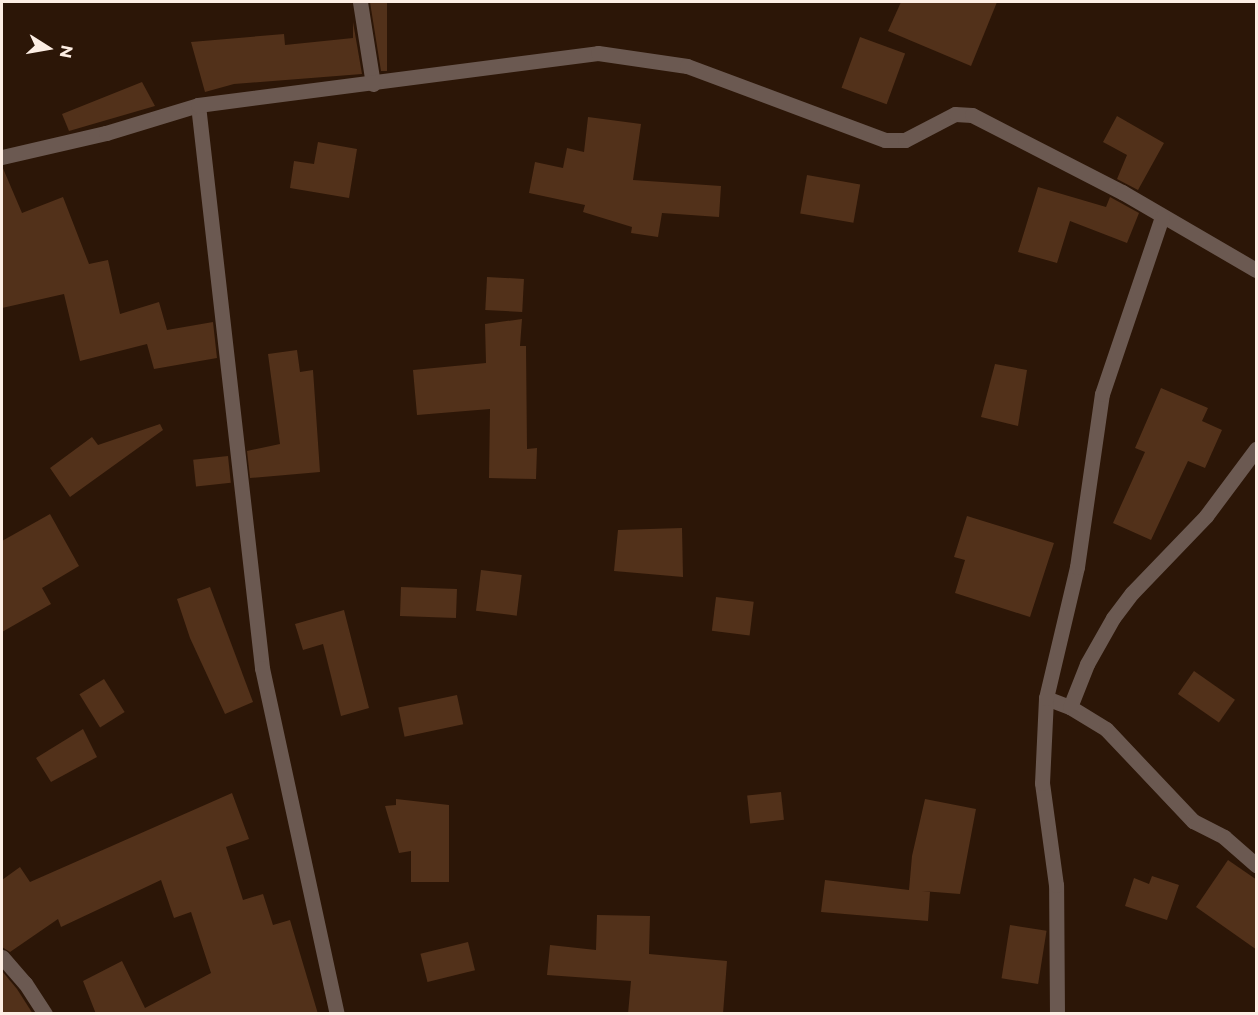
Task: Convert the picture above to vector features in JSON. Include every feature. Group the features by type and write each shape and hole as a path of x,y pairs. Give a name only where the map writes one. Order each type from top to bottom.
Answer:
{"street":[{"path":"360,2 373,84"},
{"path":"2,157 106,133 198,105 598,53 687,66 885,140 905,140 955,114 972,115 1122,192 1257,270"},
{"path":"198,105 262,669 337,1014"},
{"path":"1057,1014 1056,885 1042,783 1046,698 1077,567 1102,394 1162,217"},
{"path":"1070,707 1087,664 1113,618 1132,593 1206,516 1257,449"},
{"path":"1046,698 1070,707 1106,729 1193,821 1224,837 1257,865"},
{"path":"2,957 25,983 45,1014"}],"building":[{"path":"370,2 387,2 387,71 381,71"},
{"path":"901,2 997,2 971,66 888,31"},
{"path":"353,22 362,74 234,84 205,92 191,42 284,34 285,45 353,38"},
{"path":"860,37 905,53 887,104 842,88"},
{"path":"142,82 155,106 69,131 62,114"},
{"path":"1117,116 1164,143 1138,190 1117,179 1127,155 1103,142"},
{"path":"588,117 641,124 633,180 721,186 719,217 662,213 658,237 631,233 632,227 583,212 585,205 529,193 535,162 563,168 567,148 584,152"},
{"path":"318,142 357,149 349,198 290,188 294,161 314,164"},
{"path":"2,166 22,213 63,197 89,264 108,260 120,314 159,302 167,330 213,322 217,358 154,369 147,344 80,361 64,294 2,308"},
{"path":"807,175 860,184 853,223 800,213"},
{"path":"1038,187 1106,207 1110,197 1139,213 1127,243 1070,221 1057,263 1018,252"},
{"path":"487,277 524,279 522,312 485,310"},
{"path":"522,319 520,346 526,346 527,449 537,448 536,479 489,478 490,409 417,415 413,370 486,363 485,324"},
{"path":"297,350 300,372 313,370 320,472 250,478 247,451 280,444 268,354"},
{"path":"995,364 1027,370 1018,426 981,417"},
{"path":"1161,388 1208,408 1202,421 1222,430 1205,468 1188,461 1151,540 1113,523 1145,452 1135,448"},
{"path":"160,424 163,430 70,497 50,468 92,437 98,445"},
{"path":"228,456 231,483 196,487 193,460"},
{"path":"50,514 79,566 42,588 51,604 2,632 2,541"},
{"path":"967,516 1054,543 1030,617 955,593 965,560 954,557"},
{"path":"682,528 683,577 614,571 618,530"},
{"path":"481,570 522,575 517,616 476,611"},
{"path":"210,587 253,702 225,714 190,638 177,599"},
{"path":"401,587 457,589 456,618 400,616"},
{"path":"716,597 754,602 750,635 712,631"},
{"path":"344,610 369,708 341,716 323,644 303,650 295,624"},
{"path":"1194,671 1235,700 1219,723 1178,694"},
{"path":"104,679 125,712 100,727 79,694"},
{"path":"457,695 463,724 405,737 398,707"},
{"path":"83,729 97,757 51,782 36,758"},
{"path":"781,792 784,820 750,823 747,796"},
{"path":"232,793 249,839 226,847 243,900 263,894 273,925 290,920 318,1014 96,1014 83,981 122,961 145,1008 211,973 191,912 174,918 161,880 61,927 58,919 10,952 2,947 2,880 20,867 30,882"},
{"path":"396,799 449,805 449,882 411,882 411,851 399,853 385,806 396,805"},
{"path":"925,799 976,809 960,894 922,891 930,892 928,921 821,912 825,880 909,890 912,856"},
{"path":"1228,860 1257,880 1257,950 1196,907"},
{"path":"1152,876 1179,885 1167,920 1125,906 1134,878 1149,884"},
{"path":"597,915 650,916 649,954 727,961 723,1014 628,1014 631,981 547,975 550,945 596,950"},
{"path":"1010,925 1047,931 1038,984 1002,978"},
{"path":"468,942 475,970 427,982 420,954"},
{"path":"2,971 17,989 33,1014 2,1014"}]}
